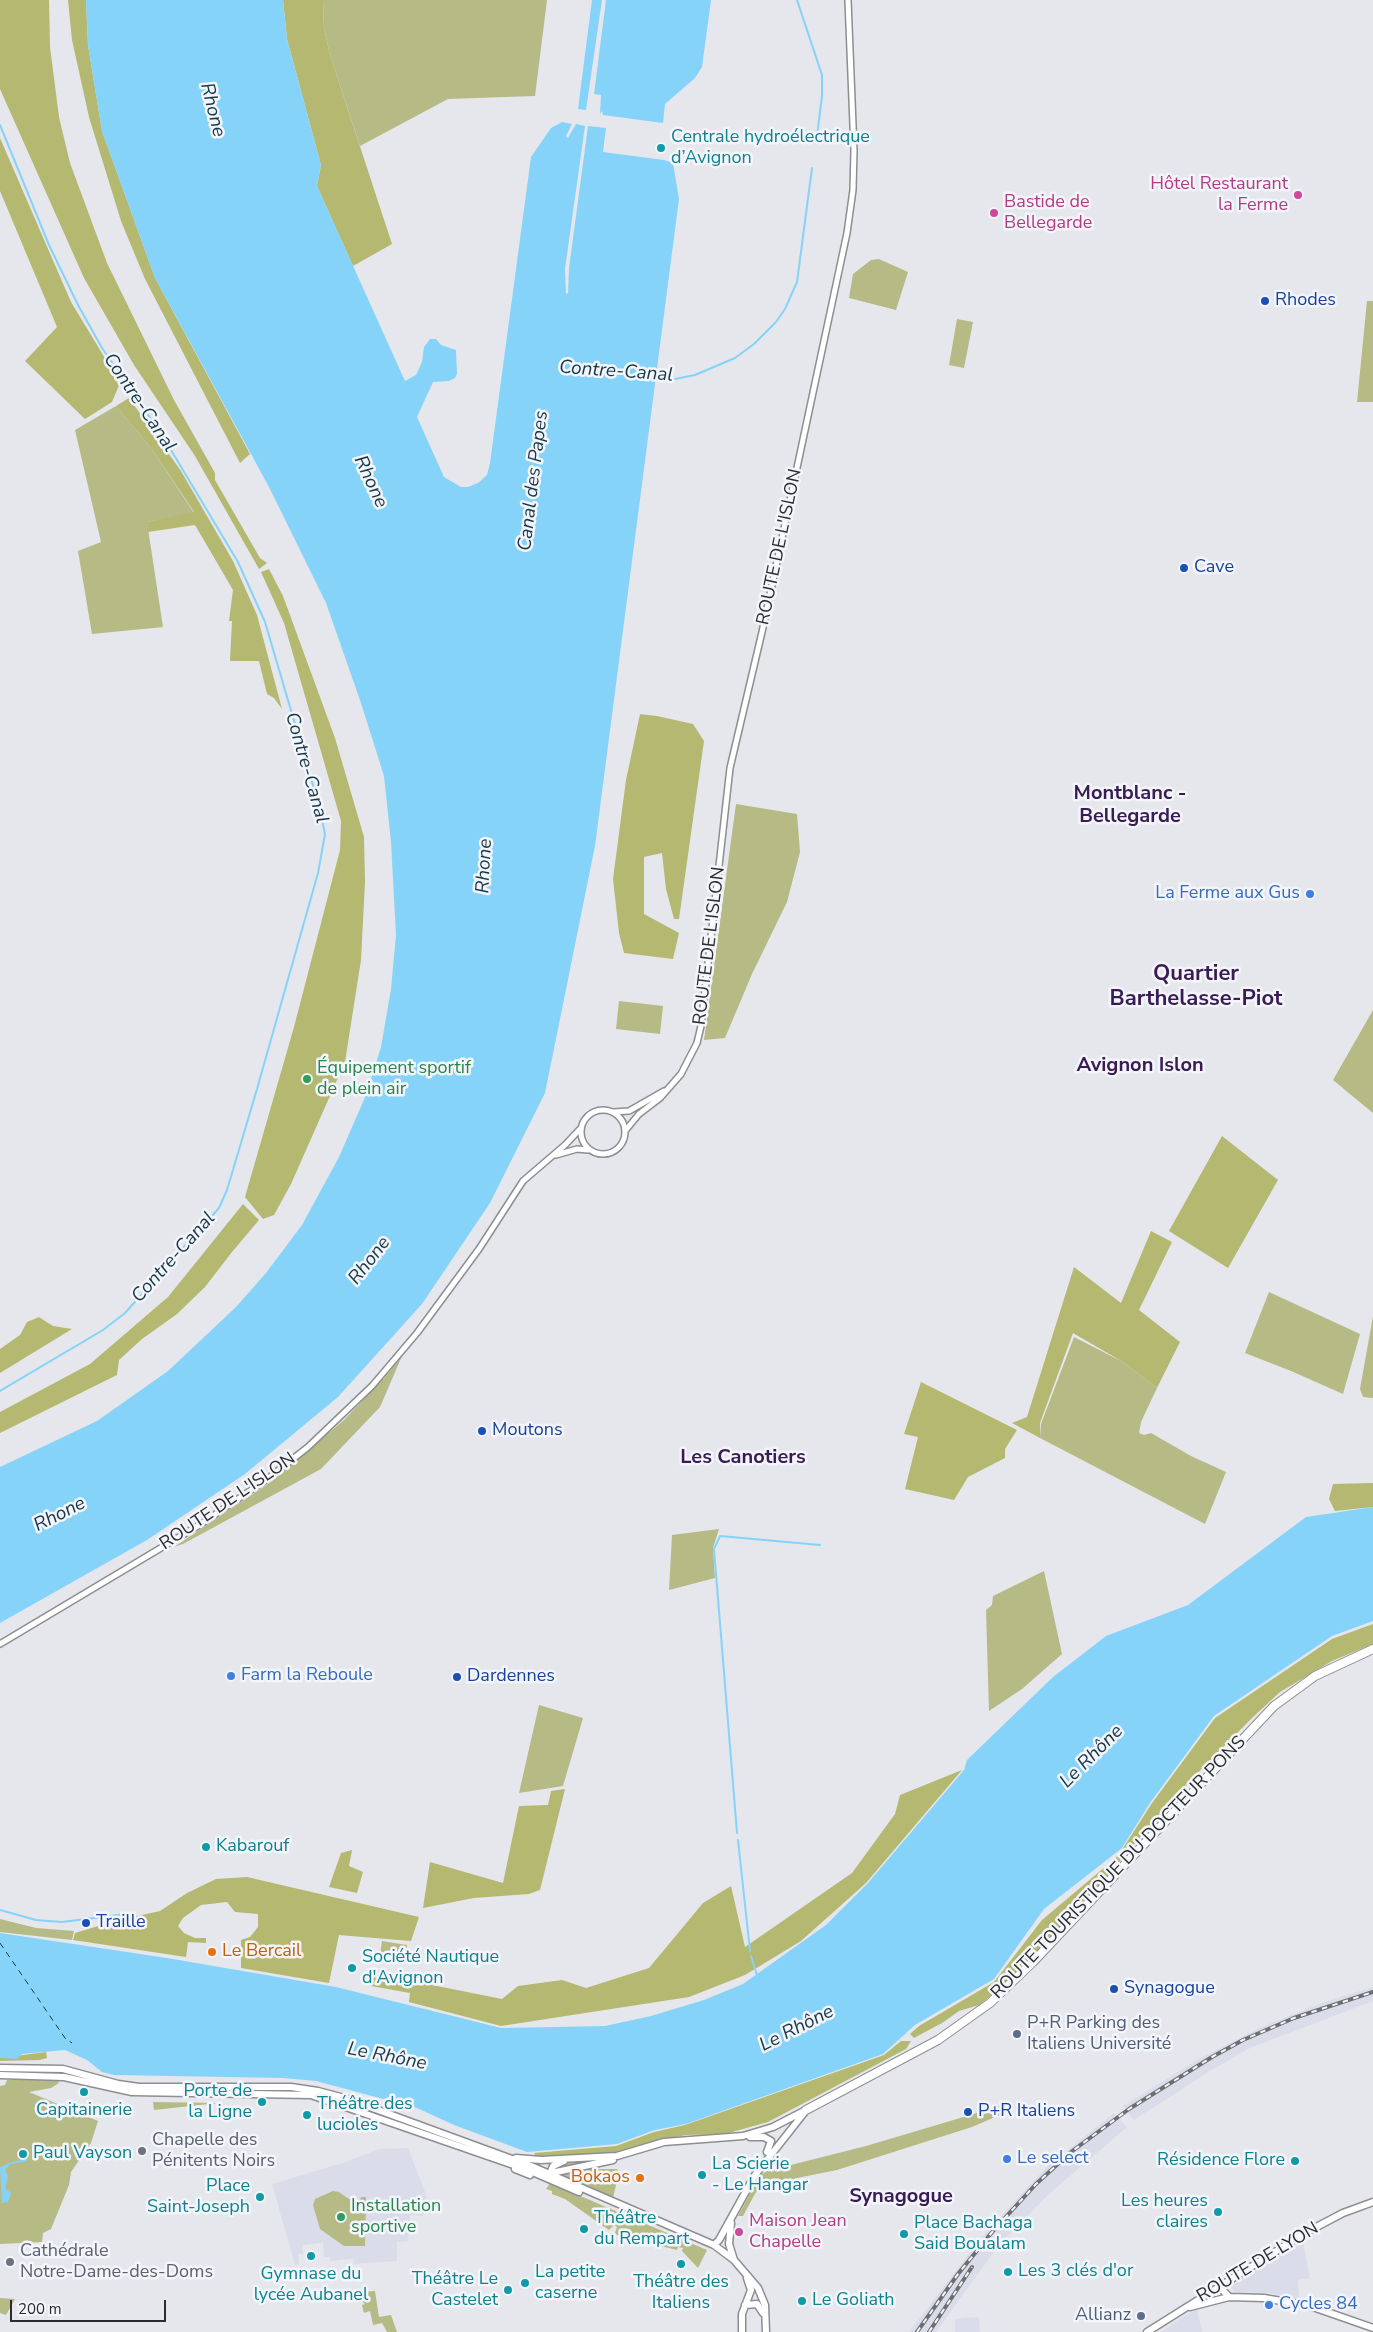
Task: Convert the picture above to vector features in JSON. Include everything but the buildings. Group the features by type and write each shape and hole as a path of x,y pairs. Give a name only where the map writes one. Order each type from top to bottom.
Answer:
{"highway":[{"name":"ROUTE TOURISTIQUE DU DOCTEUR PONS","path":"806,2110 938,2040 990,2003 1033,1962 1274,1706 1315,1676 1373,1649"}],"main road":[{"path":"0,2068 63,2069 118,2084 139,2087 272,2087 328,2093 553,2173 624,2208 714,2245 734,2260 758,2288 765,2305 766,2332"},
{"path":"0,2075 64,2077 132,2092 304,2094 333,2101 528,2170 718,2252 741,2271 751,2288 741,2318 742,2332"},
{"path":"743,2136 773,2127 806,2110"},
{"path":"714,2245 733,2217 761,2167 806,2110"},
{"path":"562,2185 553,2178 553,2166 559,2162 629,2154 664,2142 743,2136 764,2137 771,2141 771,2146 761,2162 761,2167"},
{"path":"553,2173 640,2154 678,2141"},
{"path":"461,2147 530,2176"},
{"path":"493,2152 530,2160 602,2157"},
{"name":"ROUTE DE LYON","path":"1147,2332 1315,2227 1343,2213 1373,2202"},
{"path":"733,2217 729,2239 734,2260"},
{"path":"1219,2286 1229,2296"},
{"path":"1180,2311 1229,2296 1288,2301 1318,2308 1373,2328"},
{"path":"745,2305 752,2303 760,2307 765,2322"}],"street":[{"name":"ROUTE DE L'ISLON","path":"625,1131 633,1120 660,1098 687,1065 697,1044 701,1026 730,768 842,266 852,200 854,159 848,0"},
{"name":"ROUTE DE L'ISLON","path":"613,1112 626,1112 636,1108 670,1086"},
{"path":"599,1110 613,1112 619,1117 625,1131 621,1146 612,1152 601,1154 589,1150 582,1140 580,1128 584,1119 592,1112 599,1110"},
{"name":"ROUTE DE L'ISLON","path":"0,1644 201,1524 251,1491 308,1447 346,1412 390,1365 464,1269 523,1181 553,1156 580,1128"},
{"name":"ROUTE DE L'ISLON","path":"553,1156 577,1149 589,1150"}],"shaded area":[{"path":"1373,1987 1373,2001 1250,2048 1210,2071 1134,2120 1123,2106 1199,2059 1259,2028 1319,2004"},
{"path":"1114,2113 1127,2127 1048,2195 999,2245 936,2332 909,2332 981,2238 1029,2186 1048,2166"},
{"path":"408,2148 427,2197 423,2216 410,2215 408,2241 397,2242 397,2261 354,2264 353,2259 330,2261 330,2257 324,2257 323,2243 302,2245 303,2254 298,2254 299,2264 295,2265 272,2184 346,2162 379,2149"},
{"path":"1303,2242 1310,2278 1298,2280 1299,2299 1269,2293 1234,2292 1231,2286"},
{"path":"1197,2309 1202,2332 1161,2332 1178,2320"},
{"path":"979,2317 980,2332 955,2332 955,2319"}],"green space":[{"path":"0,0 49,0 50,47 59,117 70,163 107,263 174,400 215,473 215,480 260,558 267,563 259,569 195,456 134,365 84,278 0,89"},
{"path":"68,0 86,0 88,45 102,131 155,278 250,454 240,463 145,279 121,221 89,117 72,40"},
{"path":"283,0 323,0 324,28 330,55 392,244 353,266 317,186 321,165 287,39"},
{"path":"323,0 547,0 535,96 448,99 360,146 330,55 324,28"},
{"path":"0,138 71,302 120,383 112,402 85,419 25,361 57,327 0,191"},
{"path":"879,259 908,272 896,310 849,298 853,274 871,260"},
{"path":"1367,301 1373,301 1373,402 1357,402"},
{"path":"957,319 973,322 964,368 949,365"},
{"path":"129,398 181,471 233,561 257,615 282,709 274,698 267,694 259,661 230,661 232,621 229,621 233,590 195,525 148,532 147,522 194,512 152,449 116,406"},
{"path":"116,406 152,449 194,513 147,522 163,627 92,634 78,551 101,542 75,430"},
{"path":"269,569 283,596 335,738 364,837 365,882 361,960 345,1062 291,1184 274,1215 263,1219 245,1197 294,1027 340,850 341,821 284,623 261,572"},
{"path":"640,714 693,724 704,741 679,919 674,919 666,889 662,853 644,857 644,914 679,933 673,959 624,953 619,933 613,879 626,780"},
{"path":"736,804 797,814 800,852 787,902 752,974 725,1038 704,1040"},
{"path":"619,1001 663,1006 660,1034 616,1029"},
{"path":"1373,1010 1373,1113 1333,1080"},
{"path":"1222,1136 1278,1180 1228,1268 1169,1231"},
{"path":"243,1204 259,1220 205,1287 177,1314 142,1339 119,1360 117,1375 0,1433 0,1412 90,1364 168,1297"},
{"path":"1151,1231 1172,1242 1139,1310 1180,1342 1157,1388 1123,1362 1073,1333 1040,1423 1040,1438 1012,1423 1027,1417 1074,1267 1121,1303"},
{"path":"1269,1292 1360,1334 1343,1394 1245,1353"},
{"path":"1373,1316 1373,1398 1363,1397 1360,1389"},
{"path":"39,1317 53,1326 72,1329 0,1373 0,1349 20,1335 27,1322"},
{"path":"1074,1337 1123,1362 1157,1388 1141,1422 1139,1433 1144,1435 1151,1433 1191,1456 1226,1472 1205,1524 1040,1438 1041,1424"},
{"path":"402,1356 380,1407 321,1469 183,1544 174,1547 271,1482 344,1420 385,1377"},
{"path":"921,1382 1017,1430 1005,1449 1005,1458 968,1477 954,1500 905,1489 918,1437 904,1434"},
{"path":"1373,1483 1373,1507 1335,1511 1329,1499 1333,1484"},
{"path":"719,1529 713,1548 715,1578 669,1590 672,1535"},
{"path":"1044,1571 1062,1654 1022,1689 989,1711 986,1610 992,1605 993,1596"},
{"path":"1373,1624 1373,1644 1332,1661 1280,1692 1252,1718 1174,1797 1109,1874 1012,1979 979,2005 959,2011 942,2023 914,2038 910,2034 919,2026 994,1982 1042,1920 1118,1856 1152,1803 1215,1718 1332,1639"},
{"path":"539,1705 583,1718 563,1786 519,1793"},
{"path":"962,1770 866,1883 801,1941 745,1975 689,1997 501,2026 409,2002 410,1993 371,1986 372,1973 502,1999 518,1986 562,1980 586,1988 649,1968 703,1903 731,1886 745,1947 852,1873 895,1814 900,1795"},
{"path":"565,1789 540,1890 529,1894 474,1898 423,1908 430,1862 503,1883 519,1806 548,1805 551,1791"},
{"path":"352,1850 349,1866 363,1872 357,1893 329,1887 341,1853"},
{"path":"247,1877 419,1917 411,1941 339,1935 329,1983 241,1968 241,1940 250,1937 258,1927 258,1914 235,1912 227,1902 201,1905 183,1918 178,1926 184,1933 195,1938 206,1938 206,1943 188,1942 186,1957 73,1940 75,1933 115,1921 160,1911 187,1893 216,1879"},
{"path":"0,1919 36,1928 74,1931 72,1940 0,1932"},
{"path":"382,1941 407,1945 405,1959 380,1956"},
{"path":"901,2041 911,2041 906,2049 768,2122 725,2134 687,2135 664,2139 624,2153 536,2156 534,2153 616,2146 654,2132 685,2125 884,2055"},
{"path":"46,2052 47,2058 40,2060 0,2061 0,2058"},
{"path":"35,2079 58,2081 59,2083 51,2088 29,2092 98,2121 91,2143 71,2172 69,2185 51,2229 43,2233 42,2242 0,2244 0,2086 5,2085 7,2080"},
{"path":"153,2102 218,2103 154,2110"},
{"path":"1004,2105 1009,2111 972,2127 837,2170 797,2178 756,2192 743,2216 738,2216 760,2175 767,2171 866,2146"},
{"path":"584,2161 575,2184 554,2174 553,2169 565,2163"},
{"path":"590,2169 617,2169 619,2172 613,2198 582,2183 584,2172"},
{"path":"550,2183 707,2250 698,2268 682,2251 683,2248 678,2247 677,2250 617,2235 615,2233 617,2227 614,2225 609,2230 565,2199 552,2194 552,2191 546,2189"},
{"name":"Installation sportive","path":"333,2191 339,2192 349,2199 359,2201 361,2197 366,2197 365,2246 344,2246 320,2229 313,2205 315,2199"},
{"path":"375,2291 379,2317 391,2315 397,2332 387,2332 382,2323 373,2325 370,2311 364,2313 362,2305 365,2304 362,2301 361,2292"},
{"path":"0,2298 15,2299 6,2315 0,2313"}],"water":[{"path":"86,0 283,0 287,39 321,165 317,186 405,381 416,375 422,362 424,347 430,339 436,339 441,345 456,350 457,374 455,378 449,381 433,382 417,417 444,477 461,487 468,487 478,483 487,475 531,157 551,128 562,122 572,124 566,136 568,138 576,124 585,126 565,269 566,294 568,293 569,268 588,126 606,128 603,152 664,160 673,163 679,199 595,846 545,1093 490,1203 422,1304 338,1397 245,1474 147,1540 0,1623 0,1467 97,1421 168,1371 236,1307 266,1273 302,1225 339,1157 366,1095 381,1047 391,989 396,935 391,842 384,776 361,703 326,603 269,487 155,278 102,131 88,45"},
{"path":"592,0 602,0 586,110 578,109"},
{"path":"606,0 711,0 702,67 695,78 665,104 663,123 603,115 602,111 600,114 601,95 594,94"},
{"name":"Le Rhône","path":"1373,1507 1373,1621 1332,1636 1214,1716 1150,1803 1122,1848 1044,1909 994,1979 915,2025 883,2054 686,2124 655,2130 617,2144 527,2152 454,2125 417,2108 316,2081 283,2078 114,2075 102,2072 87,2060 65,2050 22,2054 17,2059 0,2058 0,1933 167,1958 336,1987 501,2028 605,2026 651,2016 704,2000 743,1984 826,1925 868,1883 964,1770 967,1760 1053,1677 1106,1636 1188,1605 1306,1517"},
{"path":"12,2162 5,2170 8,2177 5,2188 11,2193 8,2202 2,2203 0,2167"}],"waterway":[{"name":"Contre-Canal","path":"797,0 822,75 822,96 817,136"},
{"name":"Contre-Canal","path":"0,125 49,245 78,305 102,348 162,435 238,562 265,622 320,809 325,834 318,873 257,1089 227,1190 219,1208 125,1313 103,1330 0,1391"},
{"name":"Contre-Canal","path":"654,377 675,379 695,375 735,358 754,344 776,322 785,309 797,282 812,168"},
{"path":"737,1833 714,1549 720,1536 820,1545"},
{"path":"738,1840 750,1951"},
{"path":"0,1910 36,1920 62,1922 126,1914"},
{"path":"751,1956 757,1975"},
{"path":"12,2163 26,2160"}],"ferry route":[{"path":"0,1943 65,2038 72,2043"}],"railway":[{"path":"917,2332 958,2274 993,2231 1036,2184 1071,2152 1129,2109 1212,2057 1243,2040 1294,2018 1373,1992"},
{"path":"929,2332 972,2267"}],"place":[{"name":"Centrale hydroélectrique d’Avignon","path":"661,148"},
{"name":"Hôtel Restaurant la Ferme","path":"1298,195"},
{"name":"Bastide de Bellegarde","path":"994,213"},
{"name":"Rhodes","path":"1265,301"},
{"name":"Cave","path":"1184,568"},
{"name":"La Ferme aux Gus","path":"1310,894"},
{"name":"Équipement sportif de plein air","path":"307,1079"},
{"name":"Moutons","path":"482,1431"},
{"name":"Farm la Reboule","path":"231,1676"},
{"name":"Dardennes","path":"457,1677"},
{"name":"Kabarouf","path":"206,1847"},
{"name":"Traille","path":"86,1923"},
{"name":"Le Bercail","path":"212,1952"},
{"name":"Société Nautique d'Avignon","path":"352,1968"},
{"name":"Synagogue","path":"1114,1989"},
{"name":"P+R Parking des Italiens Université","path":"1017,2034"},
{"name":"Capitainerie","path":"84,2092"},
{"name":"Porte de la Ligne","path":"262,2102"},
{"name":"P+R Italiens","path":"968,2112"},
{"name":"Théâtre des lucioles","path":"307,2115"},
{"name":"Chapelle des Pénitents Noirs","path":"142,2151"},
{"name":"Paul Vayson","path":"23,2154"},
{"name":"Le select","path":"1007,2159"},
{"name":"Résidence Flore","path":"1295,2161"},
{"name":"La Scierie - Le Hangar","path":"702,2175"},
{"name":"Bokaos","path":"640,2178"},
{"name":"Place Saint-Joseph","path":"260,2197"},
{"name":"Les heures claires","path":"1218,2212"},
{"name":"Installation sportive","path":"341,2217"},
{"name":"Théâtre du Rempart","path":"584,2229"},
{"name":"Maison Jean Chapelle","path":"739,2232"},
{"name":"Place Bachaga Said Boualam","path":"904,2234"},
{"name":"Gymnase du lycée Aubanel","path":"311,2256"},
{"name":"Cathédrale Notre-Dame-des-Doms","path":"10,2262"},
{"name":"Théâtre des Italiens","path":"681,2264"},
{"name":"Les 3 clés d'or","path":"1008,2272"},
{"name":"La petite caserne","path":"525,2283"},
{"name":"Théâtre Le Castelet","path":"508,2290"},
{"name":"Le Goliath","path":"802,2301"},
{"name":"Cycles 84","path":"1269,2305"},
{"name":"Allianz","path":"1141,2316"}],"district":[{"name":"Montblanc - Bellegarde","path":"1130,806"},
{"name":"Quartier Barthelasse-Piot","path":"1196,988"},
{"name":"Avignon Islon","path":"1140,1066"},
{"name":"Les Canotiers","path":"743,1458"},
{"name":"Synagogue","path":"901,2197"}],"water label":[{"name":"Rhone","path":"212,110"},
{"name":"Canal des Papes","path":"534,481"},
{"name":"Rhone","path":"370,482"},
{"name":"Rhone","path":"485,866"},
{"name":"Rhone","path":"370,1261"},
{"name":"Rhone","path":"60,1515"}]}
